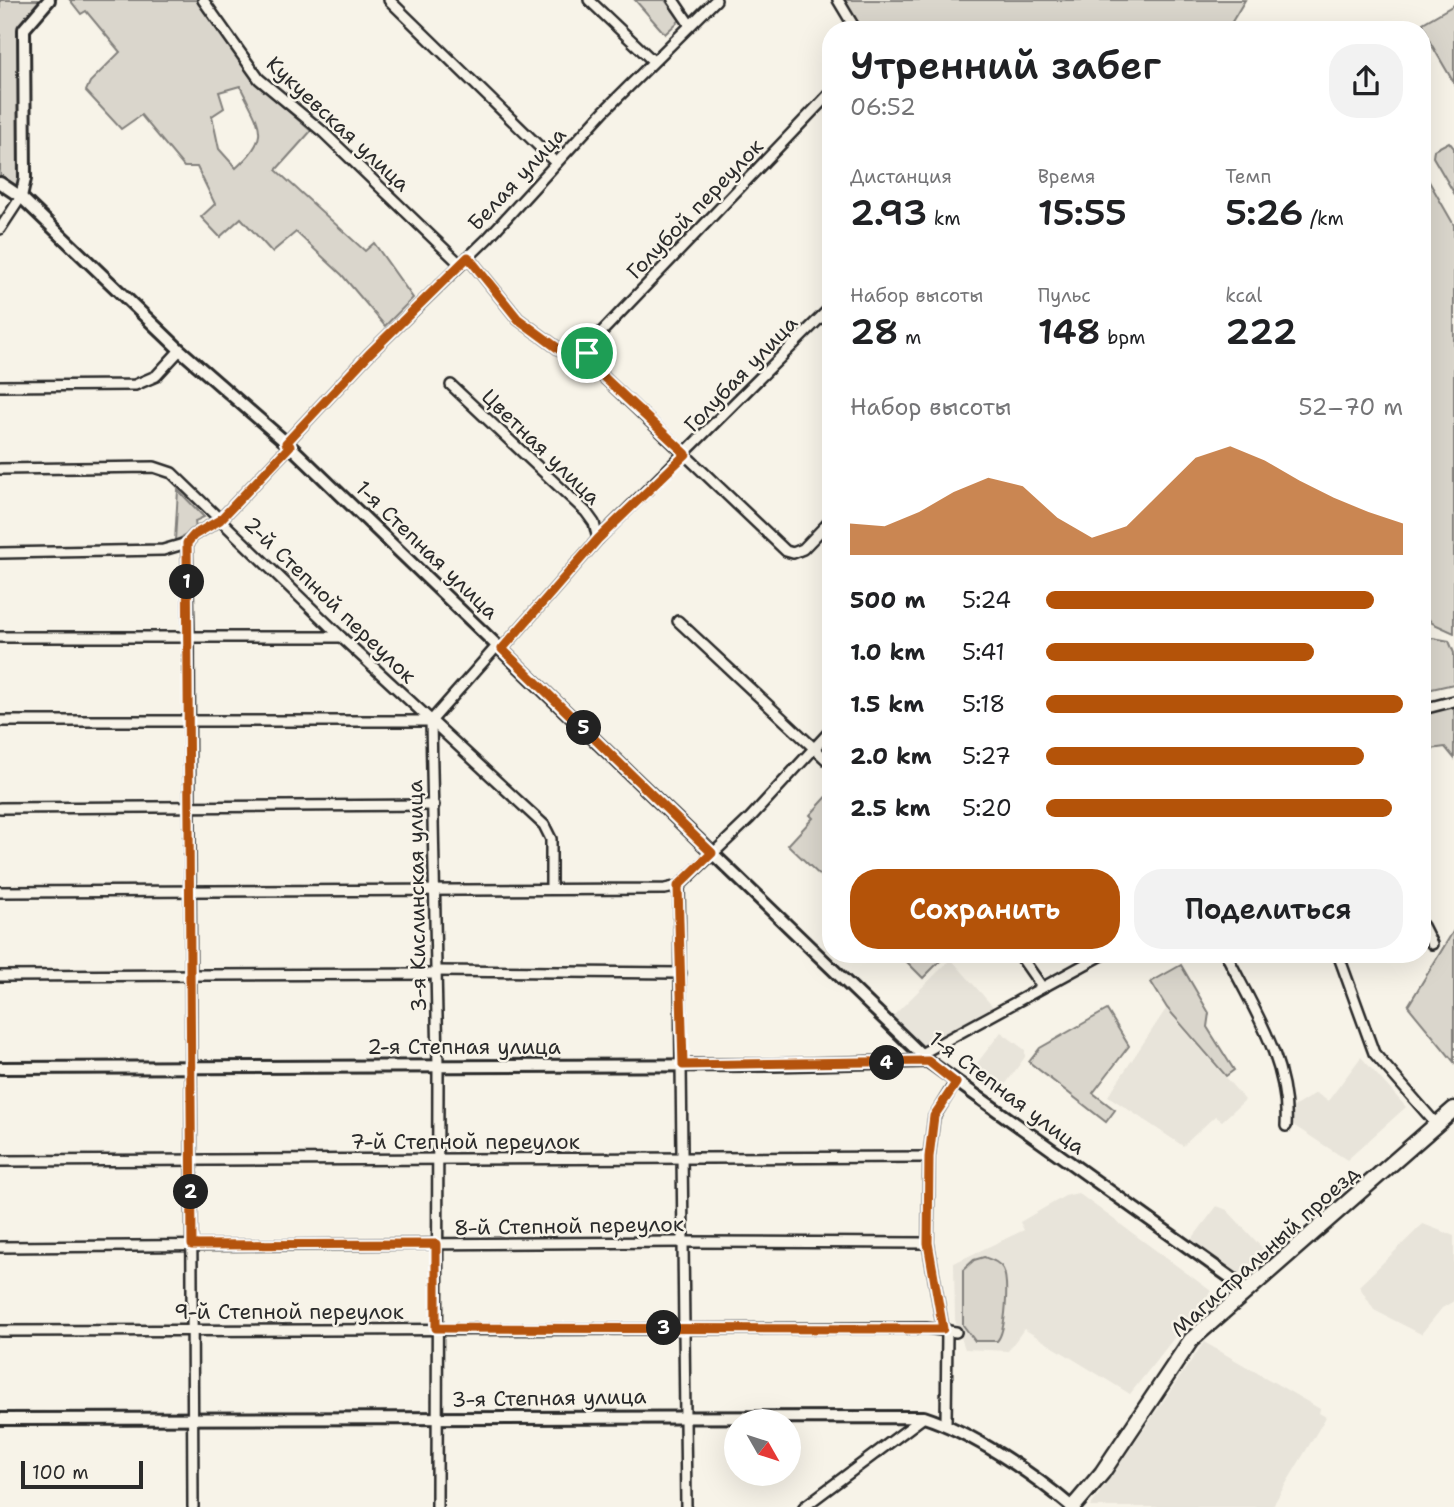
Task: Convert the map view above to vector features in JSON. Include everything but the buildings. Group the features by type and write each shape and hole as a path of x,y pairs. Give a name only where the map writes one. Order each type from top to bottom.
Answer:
{"main road":[{"name":"Магистральный проезд","path":"1072,1507 1102,1473 1191,1340 1454,1110"}],"street":[{"path":"0,229 21,197 25,179 24,29 49,0"},
{"name":"Кукуевская улица","path":"204,0 259,79 323,132 464,260 518,319 555,349 567,355 587,353"},
{"path":"389,0 556,163"},
{"path":"589,0 653,61"},
{"path":"673,0 690,25"},
{"name":"Белая улица","path":"187,543 194,535 220,520 369,354 464,260 653,61 716,0"},
{"path":"838,0 851,21"},
{"name":"Голубой переулок","path":"587,353 594,340 822,101"},
{"name":"1-я Степная улица","path":"0,183 21,197 180,350 288,444 822,959"},
{"name":"Голубая улица","path":"500,647 598,539 822,316"},
{"path":"0,386 135,386 156,376 180,350"},
{"path":"587,353 593,367 786,551 793,554 803,549 822,529"},
{"name":"Цветная улица","path":"451,385 586,512 594,523 598,539"},
{"name":"2-й Степной переулок","path":"0,468 164,468 550,831 551,888"},
{"path":"0,552 163,550 187,543 193,1507"},
{"path":"678,621 822,755"},
{"path":"0,637 341,637"},
{"path":"0,721 431,721 500,647"},
{"path":"1431,707 1454,701"},
{"name":"3-я Кислинская улица","path":"431,721 438,1066 437,1507"},
{"path":"0,892 665,889 678,886 757,811 822,739"},
{"path":"0,808 434,805"},
{"path":"678,886 683,1065 686,1507"},
{"name":"1-я Степная улица","path":"826,963 924,1057 956,1083 1248,1290"},
{"path":"1025,963 1042,987"},
{"path":"924,1057 1087,963"},
{"path":"1231,963 1271,1043 1285,1083 1286,1126"},
{"path":"1341,963 1374,1053 1437,1125"},
{"path":"0,976 681,973"},
{"name":"2-я Степная улица","path":"0,1068 683,1065 924,1057"},
{"path":"946,1424 949,1330 928,1243 929,1157 934,1116 956,1083"},
{"name":"7-й Степной переулок","path":"0,1161 929,1157"},
{"name":"8-й Степной переулок","path":"0,1247 928,1243"},
{"name":"9-й Степной переулок","path":"0,1331 436,1328 949,1330"},
{"path":"804,1507 924,1417"},
{"name":"3-я Степная улица","path":"0,1419 924,1417 946,1424 1046,1486 1072,1507"}],"shaded area":[{"path":"0,0 41,0 18,28 18,187 0,175"},
{"path":"70,0 196,0 254,81 311,131 276,170 365,251 374,243 413,298 385,326 342,275 296,232 272,252 241,218 220,237 201,217 215,204 197,167 184,167 141,115 121,129 86,91 90,82 120,52 86,11 81,14","holes":["240,86 257,121 259,138 248,157 236,168 219,149 212,116 224,108 219,92"]},
{"path":"635,0 665,0 680,20 665,34"},
{"path":"840,0 1245,0 1232,21 852,21"},
{"path":"1454,5 1454,83 1431,44 1431,21 1426,21"},
{"path":"1449,142 1454,148 1454,193 1433,157 1434,150"},
{"path":"1431,185 1454,225 1454,633 1432,623"},
{"path":"178,490 204,517 195,521 196,530 175,541"},
{"path":"1431,639 1449,641 1454,653 1454,684 1431,689"},
{"path":"1454,702 1454,758 1445,747 1431,749 1431,708"},
{"path":"822,802 822,877 788,845 813,818 810,815"},
{"path":"1454,930 1454,1062 1408,1006"},
{"path":"908,963 938,963 923,978"},
{"path":"947,963 955,963 995,1009 922,1047 891,1018"},
{"path":"1181,965 1209,1013 1207,1027 1234,1070 1226,1076 1167,1008 1151,982"},
{"path":"1166,1009 1245,1100 1222,1121 1215,1116 1183,1146 1108,1096"},
{"path":"1107,1010 1129,1046 1093,1093 1115,1110 1106,1122 1029,1062 1040,1048"},
{"path":"1001,1032 1025,1050 1025,1057 1000,1092 971,1071"},
{"path":"1361,1057 1406,1107 1347,1160 1290,1123 1292,1108 1316,1093 1328,1101"},
{"path":"1078,1193 1211,1291 1130,1394 1024,1329 1008,1351 965,1349 955,1320 954,1263 1024,1230 1020,1222 1065,1196"},
{"path":"1217,1206 1227,1210 1266,1252 1235,1277 1188,1244"},
{"path":"1423,1224 1454,1236 1454,1301 1442,1308 1421,1334 1374,1310 1359,1286"},
{"path":"984,1257 999,1265 1005,1275 1003,1328 997,1341 975,1341 963,1325 963,1270 974,1260"},
{"path":"1204,1342 1320,1409 1319,1413 1326,1417 1272,1507 1090,1507"}],"route":[{"path":"468,257 518,319 555,349 567,355 587,353 593,367 686,454 598,539 502,649 712,853 678,886 683,1065 928,1061 956,1083 934,1116 929,1157 928,1243 943,1329 436,1328 436,1244 192,1245 187,543 194,535 220,520 290,446 286,443 369,354 468,257"}]}
